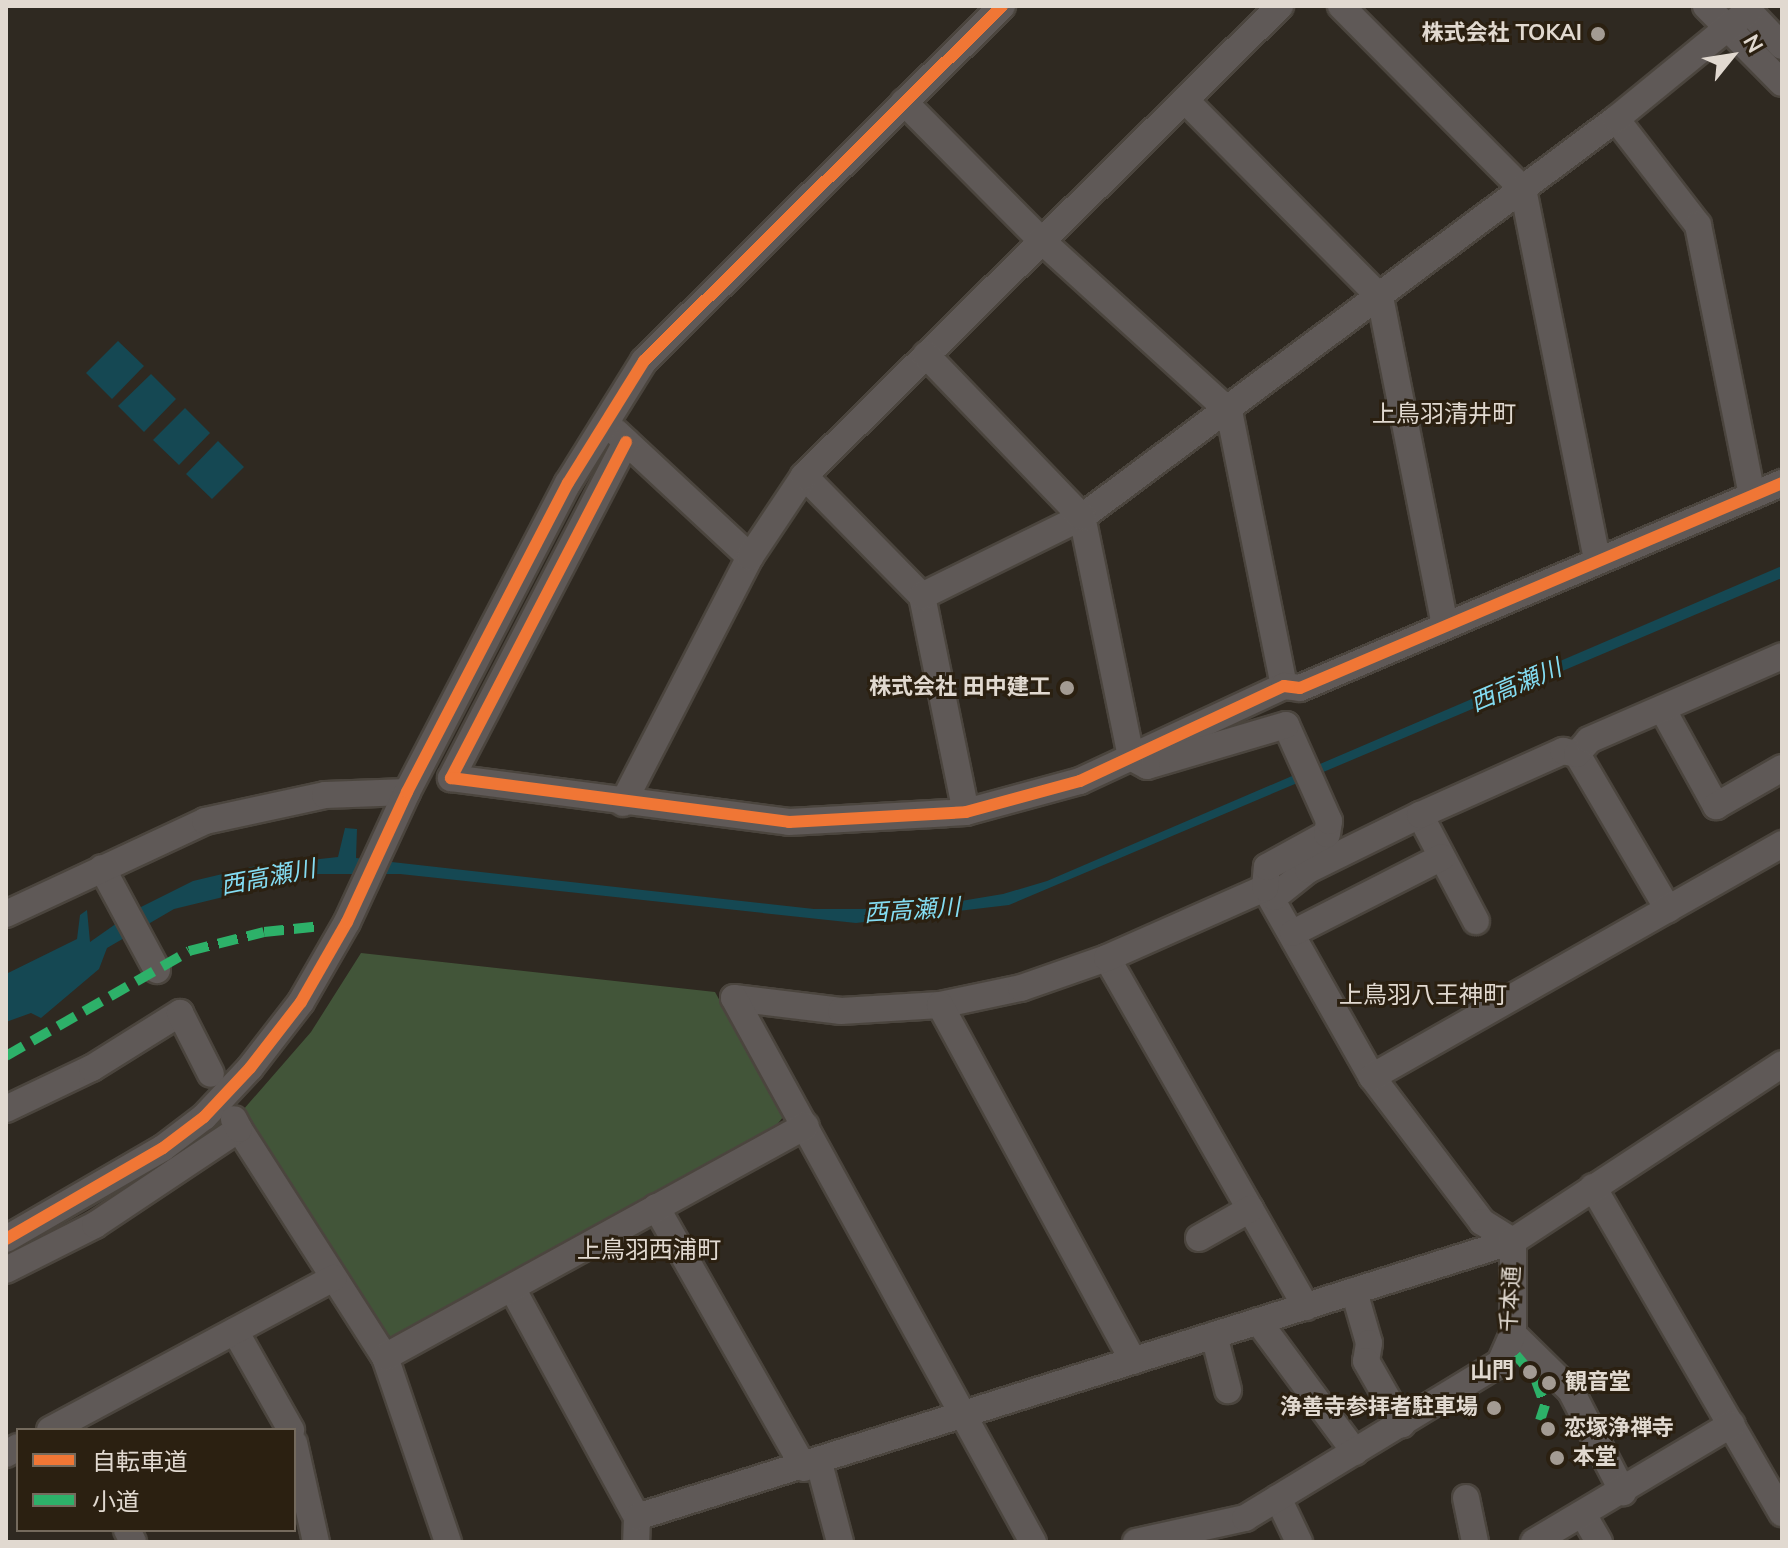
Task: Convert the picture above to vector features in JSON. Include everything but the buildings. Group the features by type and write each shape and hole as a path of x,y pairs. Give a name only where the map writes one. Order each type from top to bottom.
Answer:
{"street":[{"path":"1002,6 644,361 617,433 451,778 623,803 789,822 966,812 1080,781 1284,686 1300,688 1782,483"},
{"path":"623,803 750,557 804,476 1280,6"},
{"path":"1341,6 1523,189 1597,561"},
{"path":"1706,6 1741,15 1782,46"},
{"path":"1741,15 1782,83"},
{"path":"922,596 1082,517 1229,411 1616,119 1741,15"},
{"path":"1185,100 1380,297 1445,624"},
{"path":"904,102 1042,241 1229,411 1284,686"},
{"path":"1616,119 1698,225 1752,496"},
{"path":"926,355 1082,517 1131,757 1147,766 1286,725 1329,821 1327,834 1267,867 1269,892 1372,1077 1482,1222 1513,1241"},
{"path":"617,433 750,557"},
{"path":"6,1239 110,1183 204,1117 301,1002 347,922 402,804 568,483 617,433"},
{"path":"804,476 922,596 966,812"},
{"path":"1577,754 1589,740 1782,656"},
{"path":"1663,710 1716,806 1782,768"},
{"path":"1033,1542 965,1412 734,998 841,1011 940,1005 1021,988 1107,958 1269,892 1420,815 1563,751 1577,754 1668,909"},
{"path":"6,914 105,874 205,821 325,795 402,804"},
{"path":"1420,815 1476,921"},
{"path":"1372,1077 1782,844"},
{"path":"1293,933 1442,857"},
{"path":"105,874 157,970"},
{"path":"1107,958 1306,1307"},
{"path":"940,1005 1133,1361"},
{"path":"6,1109 92,1068 180,1013 211,1074"},
{"name":"千本通","path":"1136,1542 1245,1518 1500,1363 1513,1334 1513,1241 1782,1064"},
{"path":"6,1270 95,1225 236,1124 385,1357 448,1542"},
{"path":"385,1357 806,1126"},
{"path":"1593,1187 1782,1513"},
{"path":"656,1207 812,1466 840,1542"},
{"path":"1199,1238 1250,1209"},
{"path":"512,1288 637,1530 965,1412 1513,1241"},
{"path":"64,1427 334,1278"},
{"path":"1354,1291 1369,1343 1366,1361 1402,1424"},
{"path":"1258,1321 1355,1452"},
{"path":"235,1331 290,1428"},
{"path":"1513,1334 1571,1391 1623,1492"},
{"path":"1214,1335 1228,1390"},
{"path":"1534,1542 1584,1516 1732,1424"},
{"path":"296,1452 316,1542"},
{"path":"1278,1498 1299,1542"},
{"path":"1466,1498 1475,1542"},
{"path":"1584,1516 1599,1542"}],"green space":[{"path":"361,953 715,992 784,1116 770,1133 395,1337 377,1333 243,1110 311,1032"}],"water":[{"path":"118,341 144,366 112,399 86,373"},
{"path":"151,374 176,399 144,432 118,406"},
{"path":"185,408 210,433 179,465 153,440"},
{"path":"218,441 244,467 212,499 186,474"},
{"name":"西高瀬川","path":"1782,566 1782,578 1009,905 856,923 400,874 317,874 174,909 107,948 99,969 41,1018 31,1013 6,1022 6,974 77,939 80,915 87,910 90,942 137,909 193,881 256,866 338,857 345,828 357,829 356,858 814,909 913,909 1003,894 1047,881"}],"marked path":[{"path":"6,1056 189,951 264,932 322,926"},
{"path":"1516,1355 1535,1378 1545,1405 1540,1420"}],"cycle path":[{"path":"6,1239 163,1148 204,1117 250,1068 301,1002 347,922 407,792 568,483 644,361 1002,6"},
{"path":"626,442 451,778 789,822 966,812 1080,781 1284,686 1300,688 1782,483"}],"place":[{"name":"株式会社 TOKAI","path":"1598,34"},
{"name":"株式会社 田中建工","path":"1067,688"},
{"name":"山門","path":"1530,1372"},
{"name":"観音堂","path":"1549,1383"},
{"name":"浄善寺参拝者駐車場","path":"1494,1408"},
{"name":"恋塚浄禅寺","path":"1548,1429"},
{"name":"本堂","path":"1557,1458"}],"district":[{"name":"上鳥羽清井町","path":"1444,415"},
{"name":"上鳥羽八王神町","path":"1423,996"},
{"name":"上鳥羽西浦町","path":"649,1251"}]}
